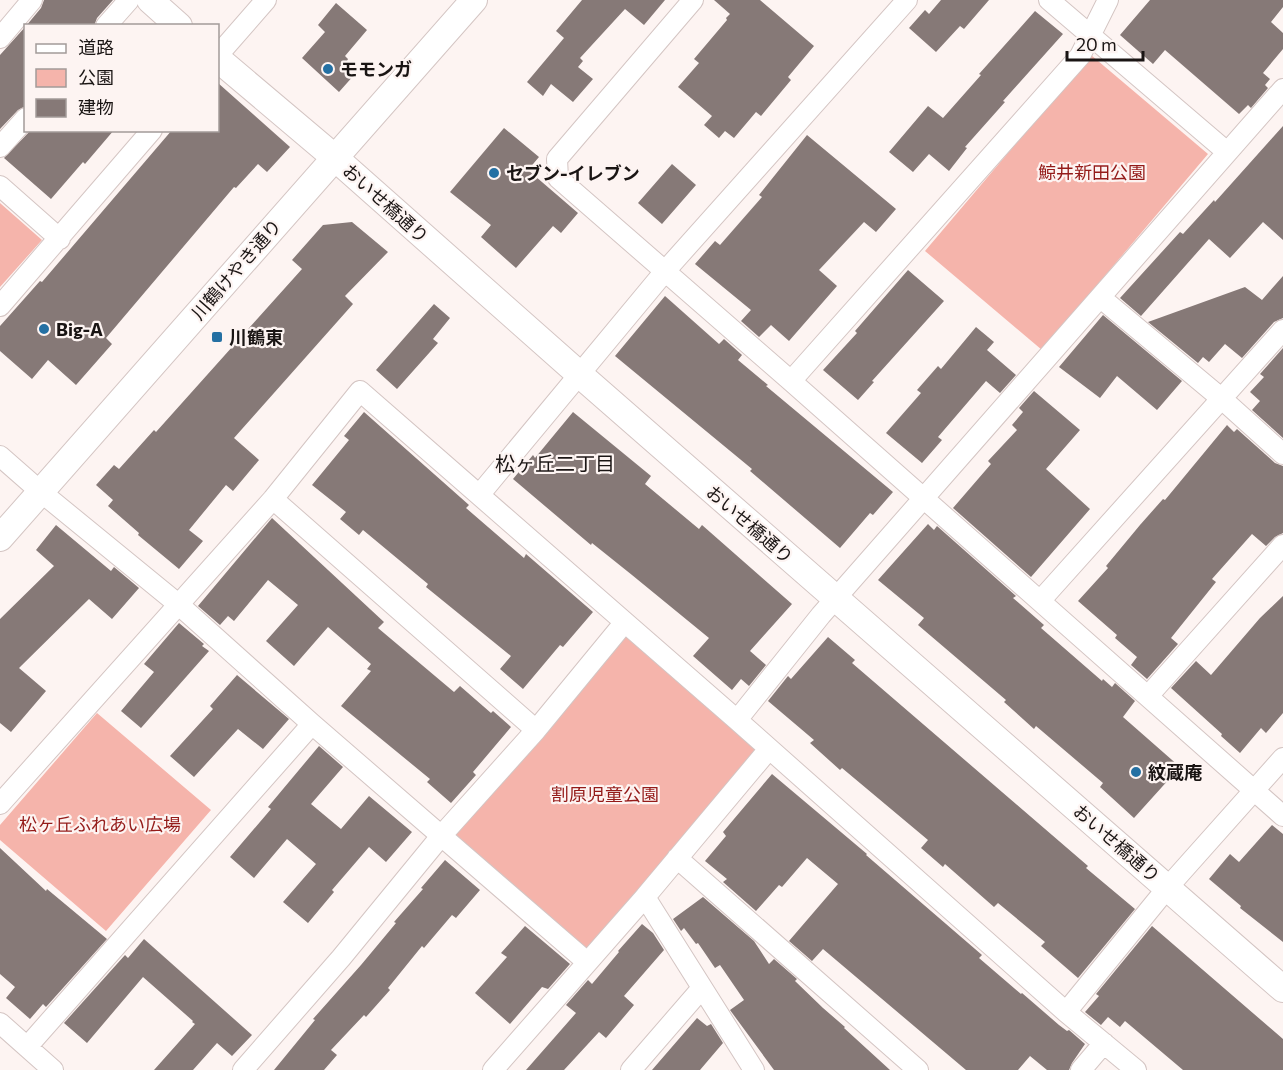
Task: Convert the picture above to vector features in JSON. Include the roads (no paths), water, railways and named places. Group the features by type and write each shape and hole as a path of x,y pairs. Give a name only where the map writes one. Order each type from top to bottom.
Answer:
{"street":[{"path":"0,38 32,0"},
{"path":"108,24 129,0"},
{"path":"150,0 177,24"},
{"path":"219,56 266,0"},
{"name":"川鶴けやき通り","path":"0,538 474,0"},
{"path":"693,0 557,159 558,178 666,270 1283,816"},
{"path":"480,494 666,270 907,0"},
{"path":"1049,0 1227,152"},
{"path":"791,381 1080,56 1108,0"},
{"name":"おいせ橋通り","path":"219,58 1283,989"},
{"path":"737,720 835,598 1283,89"},
{"path":"0,147 24,120"},
{"path":"0,306 150,132"},
{"path":"0,186 60,239"},
{"path":"1101,298 1222,399 1283,454"},
{"path":"1040,601 1283,330"},
{"path":"0,804 273,499 360,391 737,720 1066,1012 1136,1070"},
{"path":"0,456 178,604 312,724 587,962"},
{"path":"273,499 536,730"},
{"path":"1148,696 1283,545"},
{"path":"243,1070 341,958 441,836 536,730 624,623"},
{"path":"27,1047 312,724"},
{"path":"493,1070 645,897 769,749"},
{"path":"1066,1012 1168,887 1283,758"},
{"path":"677,858 918,1070"},
{"path":"645,897 754,1070"},
{"path":"631,1070 702,988"},
{"path":"0,1023 53,1070"},
{"path":"1081,1070 1104,1043"}],"place":[{"name":"モモンガ","path":"328,69"},
{"name":"セブン-イレブン","path":"494,173"},
{"name":"Big-A","path":"44,329"},
{"name":"川鶴東","path":"217,337"},
{"name":"紋蔵庵","path":"1136,772"}],"district":[{"name":"松ヶ丘二丁目","path":"555,463"}],"park label":[{"name":"鯨井新田公園","path":"1092,172"},
{"name":"割原児童公園","path":"605,794"},
{"name":"松ヶ丘ふれあい広場","path":"100,824"}]}
